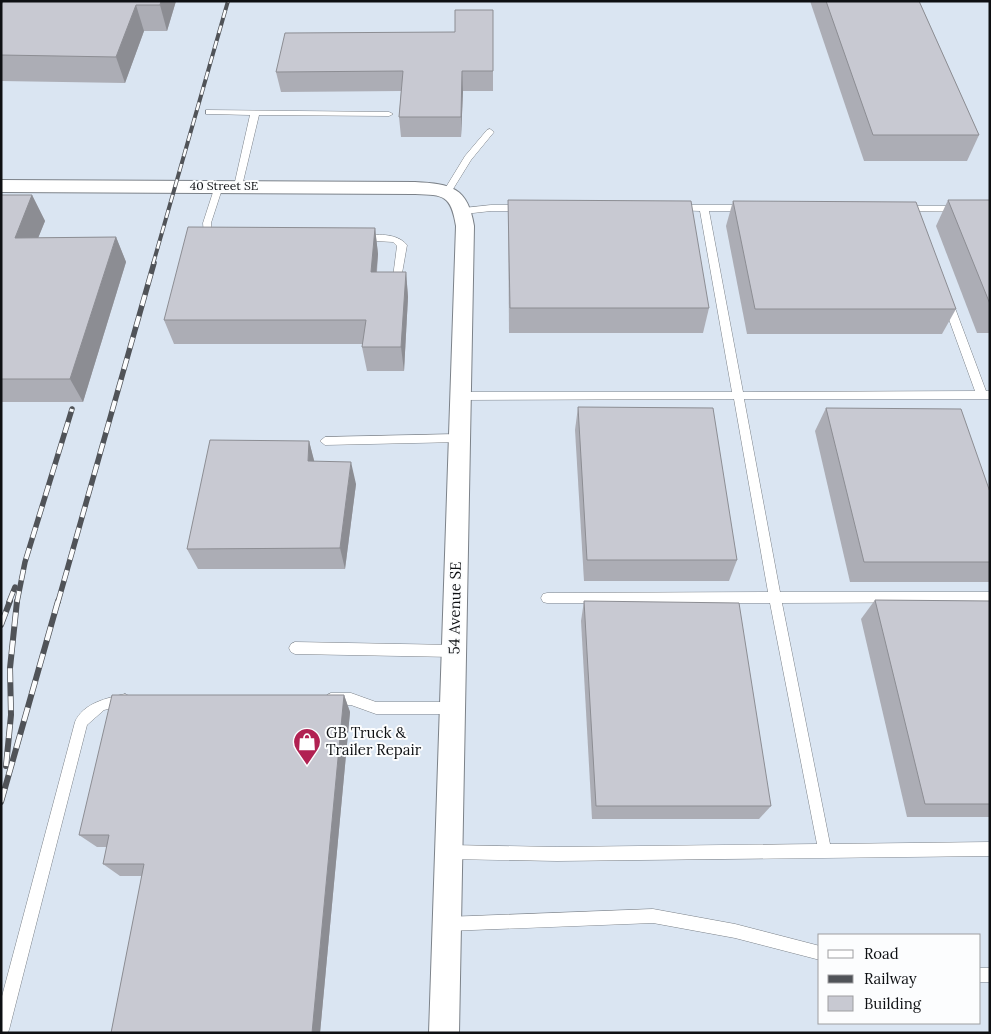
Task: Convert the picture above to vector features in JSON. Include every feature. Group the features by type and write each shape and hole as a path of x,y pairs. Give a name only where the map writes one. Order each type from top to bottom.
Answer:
{"street":[{"name":"40 Street SE","path":"1,186 415,188 447,192"},
{"path":"447,192 459,198 464,211"},
{"name":"54 Avenue SE","path":"444,1033 466,226 464,211"}],"lane":[{"path":"209,112 389,114"},
{"path":"238,186 255,113"},
{"path":"447,192 468,158 490,132"},
{"path":"219,186 207,223 207,233 214,238 224,238"},
{"path":"464,211 491,208 530,208"},
{"path":"665,208 752,208"},
{"path":"704,208 775,598 825,850"},
{"path":"895,209 916,213 990,209"},
{"path":"347,238 385,237 395,239 402,245 398,277"},
{"path":"461,396 986,395 944,291"},
{"path":"325,441 460,438"},
{"path":"547,598 990,597"},
{"path":"295,648 454,651"},
{"path":"322,699 351,699 376,708 453,708"},
{"path":"1,1030 80,722 101,705 137,700"},
{"path":"449,852 557,854 990,849"},
{"path":"447,924 653,916 735,931 818,952"}],"shaded area":[{"path":"1,1 990,1 990,1033 1,1033"}],"building":[{"path":"3,1 161,1 160,5 136,5 116,57 1,55 1,5"},
{"path":"826,1 919,1 979,135 873,135"},
{"path":"455,10 493,10 493,71 462,71 461,117 399,117 403,71 276,72 285,33 455,32"},
{"path":"1,195 32,195 15,238 116,237 70,379 1,379"},
{"path":"508,200 691,201 709,308 510,308"},
{"path":"948,200 990,200 990,304"},
{"path":"733,201 916,202 956,309 755,309"},
{"path":"188,227 375,228 371,272 406,272 401,347 362,347 366,320 164,320"},
{"path":"578,407 713,408 737,560 587,560"},
{"path":"826,408 961,409 990,492 990,562 864,562"},
{"path":"210,440 309,441 308,461 351,462 340,548 187,549"},
{"path":"875,600 990,601 990,804 925,804"},
{"path":"584,601 739,603 771,806 596,806"},
{"path":"112,695 344,695 312,1033 111,1033 144,864 103,864 109,835 79,835"}],"railway":[{"path":"153,264 228,1"},
{"path":"58,602 154,263"},
{"path":"17,602 25,562 72,409"},
{"path":"9,602 15,587"},
{"path":"1,625 10,601"},
{"path":"6,766 11,715 10,668 17,601"},
{"path":"1,802 58,601"}],"place":[{"name":"GB Truck & Trailer Repair","path":"307,766"}]}
